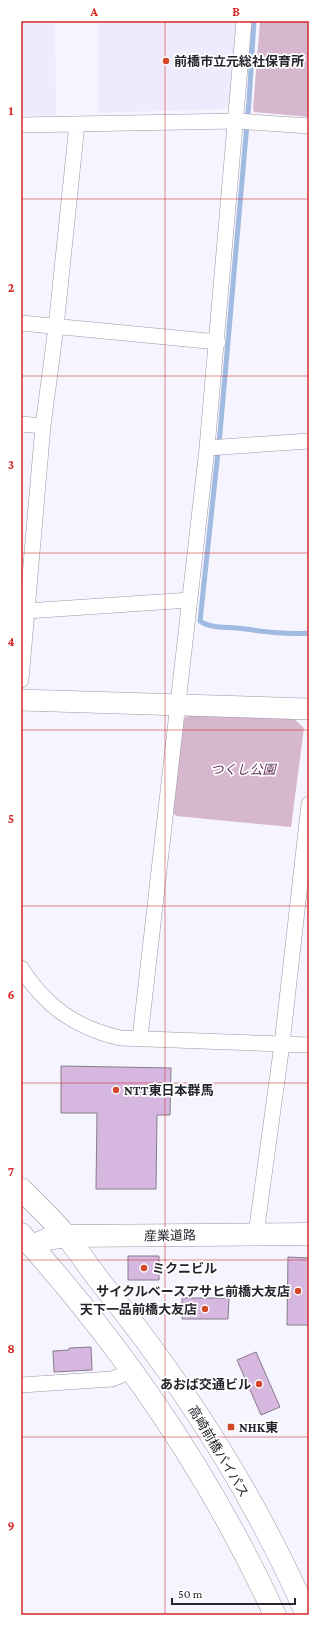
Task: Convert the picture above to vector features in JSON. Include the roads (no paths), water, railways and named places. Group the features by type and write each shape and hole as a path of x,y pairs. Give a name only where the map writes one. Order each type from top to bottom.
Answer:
{"main road":[{"name":"高崎前橋バイパス","path":"21,1188 67,1236 98,1279 126,1314 196,1411 253,1507 307,1615"},
{"name":"産業道路","path":"26,1240 48,1240 67,1236 309,1234"},
{"path":"26,1240 76,1298 164,1418 214,1497 255,1573 275,1615"}],"street":[{"path":"140,1038 218,342 244,21"},
{"path":"21,125 236,121 309,126"},
{"path":"21,680 43,426 56,327 77,124"},
{"path":"21,323 218,342"},
{"path":"21,424 43,426"},
{"path":"207,448 309,441"},
{"path":"26,611 190,600"},
{"path":"21,700 309,709"},
{"path":"256,1234 282,1044 309,804"},
{"path":"21,968 31,984 48,1002 66,1016 103,1034 120,1038 309,1045"},
{"path":"21,1385 112,1380 130,1370"}],"waterway":[{"path":"254,21 249,101 220,433 200,621 217,627 282,633 309,633"}],"place":[{"name":"前橋市立元総社保育所","path":"166,61"},
{"name":"NTT東日本群馬","path":"116,1090"},
{"name":"ミクニビル","path":"144,1268"},
{"name":"サイクルベースアサヒ前橋大友店","path":"298,1291"},
{"name":"天下一品前橋大友店","path":"205,1309"},
{"name":"あおば交通ビル","path":"259,1384"},
{"name":"NHK東","path":"231,1427"}],"park label":[{"name":"つくし公園","path":"243,769"}]}
